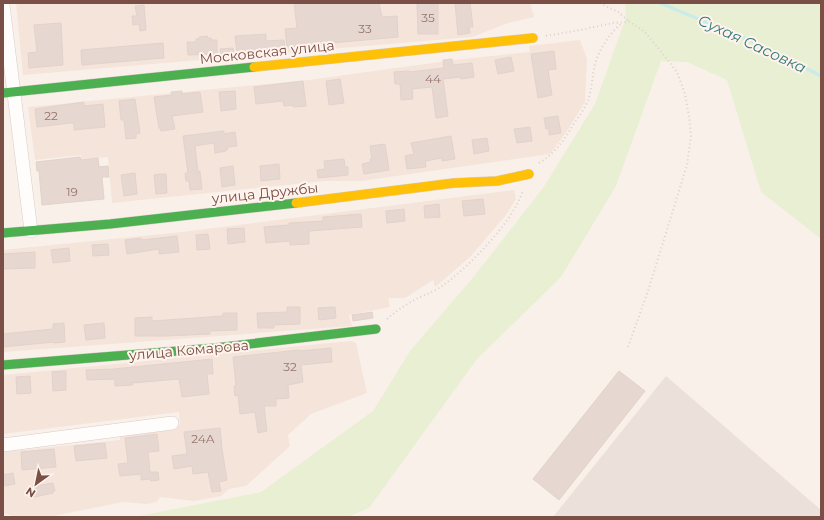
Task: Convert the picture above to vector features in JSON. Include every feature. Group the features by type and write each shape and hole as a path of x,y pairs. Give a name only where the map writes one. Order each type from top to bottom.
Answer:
{"street":[{"path":"3,5 8,93 31,231"},
{"name":"Московская улица","path":"8,93 533,38"},
{"name":"улица Дружбы","path":"3,233 110,224 310,202 454,183 497,181 528,174"},
{"name":"улица Комарова","path":"3,365 229,347 376,330"},
{"path":"3,445 172,423"}],"path":[{"path":"600,3 618,12 645,32 677,72 685,94 691,136 687,165 648,291 628,347"},
{"path":"533,38 612,23 630,22"}],"shaded area":[{"path":"16,3 530,3 534,17 508,23 472,37 23,75"},
{"path":"580,40 587,59 585,102 567,131 550,154 361,181 324,181 112,203 108,157 81,159 81,155 35,160 28,107 309,80 454,60 530,52 529,46"},
{"path":"514,190 516,199 506,215 470,257 435,287 433,280 405,298 388,298 390,307 349,315 352,326 3,352 3,250 182,232"},
{"path":"351,341 356,343 367,393 311,414 288,435 290,446 246,486 229,489 221,496 194,501 160,497 157,502 146,504 123,502 48,517 12,517 11,515 3,514 3,452 120,440 120,434 180,425 179,412 3,434 3,375"},
{"path":"666,376 821,510 821,517 553,517"}],"green space":[{"path":"625,3 821,3 821,239 761,192 727,80 687,62 661,61 616,186 561,277 477,359 369,508 348,517 134,517 261,492 373,411 410,351 475,275 543,188 595,104 626,17"}],"building":[{"path":"294,3 379,3 382,17 397,16 398,37 287,47 285,29 297,28"},
{"path":"417,3 438,3 438,34 418,34"},
{"path":"455,3 470,3 473,27 469,27 470,33 458,35"},
{"path":"144,5 146,30 140,31 139,24 133,25 132,16 137,16 135,6"},
{"path":"61,23 63,65 29,68 28,53 37,52 34,25"},
{"path":"266,34 266,41 284,40 285,50 237,52 235,36"},
{"path":"207,36 212,40 217,40 217,54 188,55 187,42 196,42 196,39 199,39 199,37"},
{"path":"163,43 164,58 82,65 81,50"},
{"path":"233,48 234,56 221,57 220,49"},
{"path":"554,51 556,69 548,70 552,95 538,98 531,54"},
{"path":"511,57 514,71 498,74 495,60"},
{"path":"452,59 453,65 472,63 474,77 443,79 448,116 436,118 432,87 412,89 413,99 401,100 400,84 395,84 394,72 444,68 443,60"},
{"path":"340,79 344,103 329,105 326,81"},
{"path":"303,81 306,106 284,106 283,101 256,104 254,87"},
{"path":"182,91 182,94 200,92 203,112 172,116 175,129 161,131 159,128 154,97 172,95 171,92"},
{"path":"235,91 236,109 221,111 219,92"},
{"path":"135,99 140,133 136,134 136,138 126,139 124,120 121,120 119,101"},
{"path":"84,102 84,106 103,104 105,127 74,130 74,124 71,123 37,127 35,109"},
{"path":"558,116 561,133 549,135 549,129 546,129 544,118"},
{"path":"530,127 532,141 517,143 514,129"},
{"path":"224,131 224,134 235,132 237,146 228,147 226,151 215,153 214,143 195,146 198,172 200,171 202,189 190,190 189,181 186,181 185,173 188,173 183,136"},
{"path":"451,136 455,159 442,161 442,158 425,161 426,167 407,169 405,156 414,154 411,143"},
{"path":"487,138 489,151 474,154 472,140"},
{"path":"385,144 389,170 364,174 362,164 371,162 370,159 372,159 370,146"},
{"path":"80,157 81,160 98,158 99,167 108,166 109,177 102,177 104,199 42,205 39,171 37,171 36,162"},
{"path":"344,159 345,167 348,167 348,175 318,178 317,170 325,169 324,161"},
{"path":"279,164 280,179 261,181 260,166"},
{"path":"233,166 235,185 222,187 220,168"},
{"path":"135,173 137,194 124,196 121,175"},
{"path":"166,174 167,193 156,194 154,175"},
{"path":"483,199 485,214 464,216 462,201"},
{"path":"439,204 440,217 425,218 424,206"},
{"path":"404,209 405,221 387,223 386,211"},
{"path":"361,214 362,227 309,231 309,244 290,245 290,241 266,243 264,227 289,225 289,223 323,221 323,217"},
{"path":"244,228 245,242 228,244 227,229"},
{"path":"208,234 210,249 197,250 196,235"},
{"path":"177,236 179,252 159,254 159,249 127,254 125,240 141,238 141,240"},
{"path":"108,244 109,255 93,256 92,245"},
{"path":"69,248 70,261 53,263 51,250"},
{"path":"35,252 35,268 3,269 3,254"},
{"path":"287,307 300,307 300,324 274,325 274,328 258,328 257,313 287,312"},
{"path":"335,307 336,318 319,320 318,308"},
{"path":"372,312 373,318 353,321 352,315"},
{"path":"223,313 237,313 237,330 210,331 210,334 135,336 135,318 152,317 152,321 223,316"},
{"path":"64,323 65,342 3,347 3,334 53,329 53,324"},
{"path":"104,323 105,338 86,340 84,325"},
{"path":"331,348 332,362 301,365 303,382 288,385 289,398 276,399 276,406 264,406 267,431 258,433 255,412 240,414 238,395 235,396 234,386 236,385 233,357"},
{"path":"212,359 213,374 207,374 209,394 182,397 179,379 115,386 115,379 87,380 86,370 114,369"},
{"path":"66,371 66,390 53,391 52,372"},
{"path":"619,371 645,391 559,500 533,479"},
{"path":"30,376 31,393 17,394 16,377"},
{"path":"220,428 227,480 219,482 221,491 212,492 208,472 193,474 192,466 174,469 172,456 187,454 184,432"},
{"path":"157,434 159,451 148,452 150,472 158,472 159,480 141,480 141,474 120,476 118,464 128,463 125,438"},
{"path":"105,443 107,458 76,461 74,446"},
{"path":"54,449 56,467 22,470 21,452"},
{"path":"13,473 15,484 3,486 3,475"},
{"path":"53,483 55,491 53,491 53,493 30,498 29,487"}],"waterway":[{"name":"Сухая Сасовка","path":"660,3 761,45 821,76"}],"traffic: fast":[{"path":"3,93 254,67"},
{"path":"3,233 110,224 296,203"},
{"path":"3,365 215,348 376,329"}],"traffic: slow":[{"path":"254,67 533,38"},
{"path":"296,203 454,183 497,181 529,174"}]}
